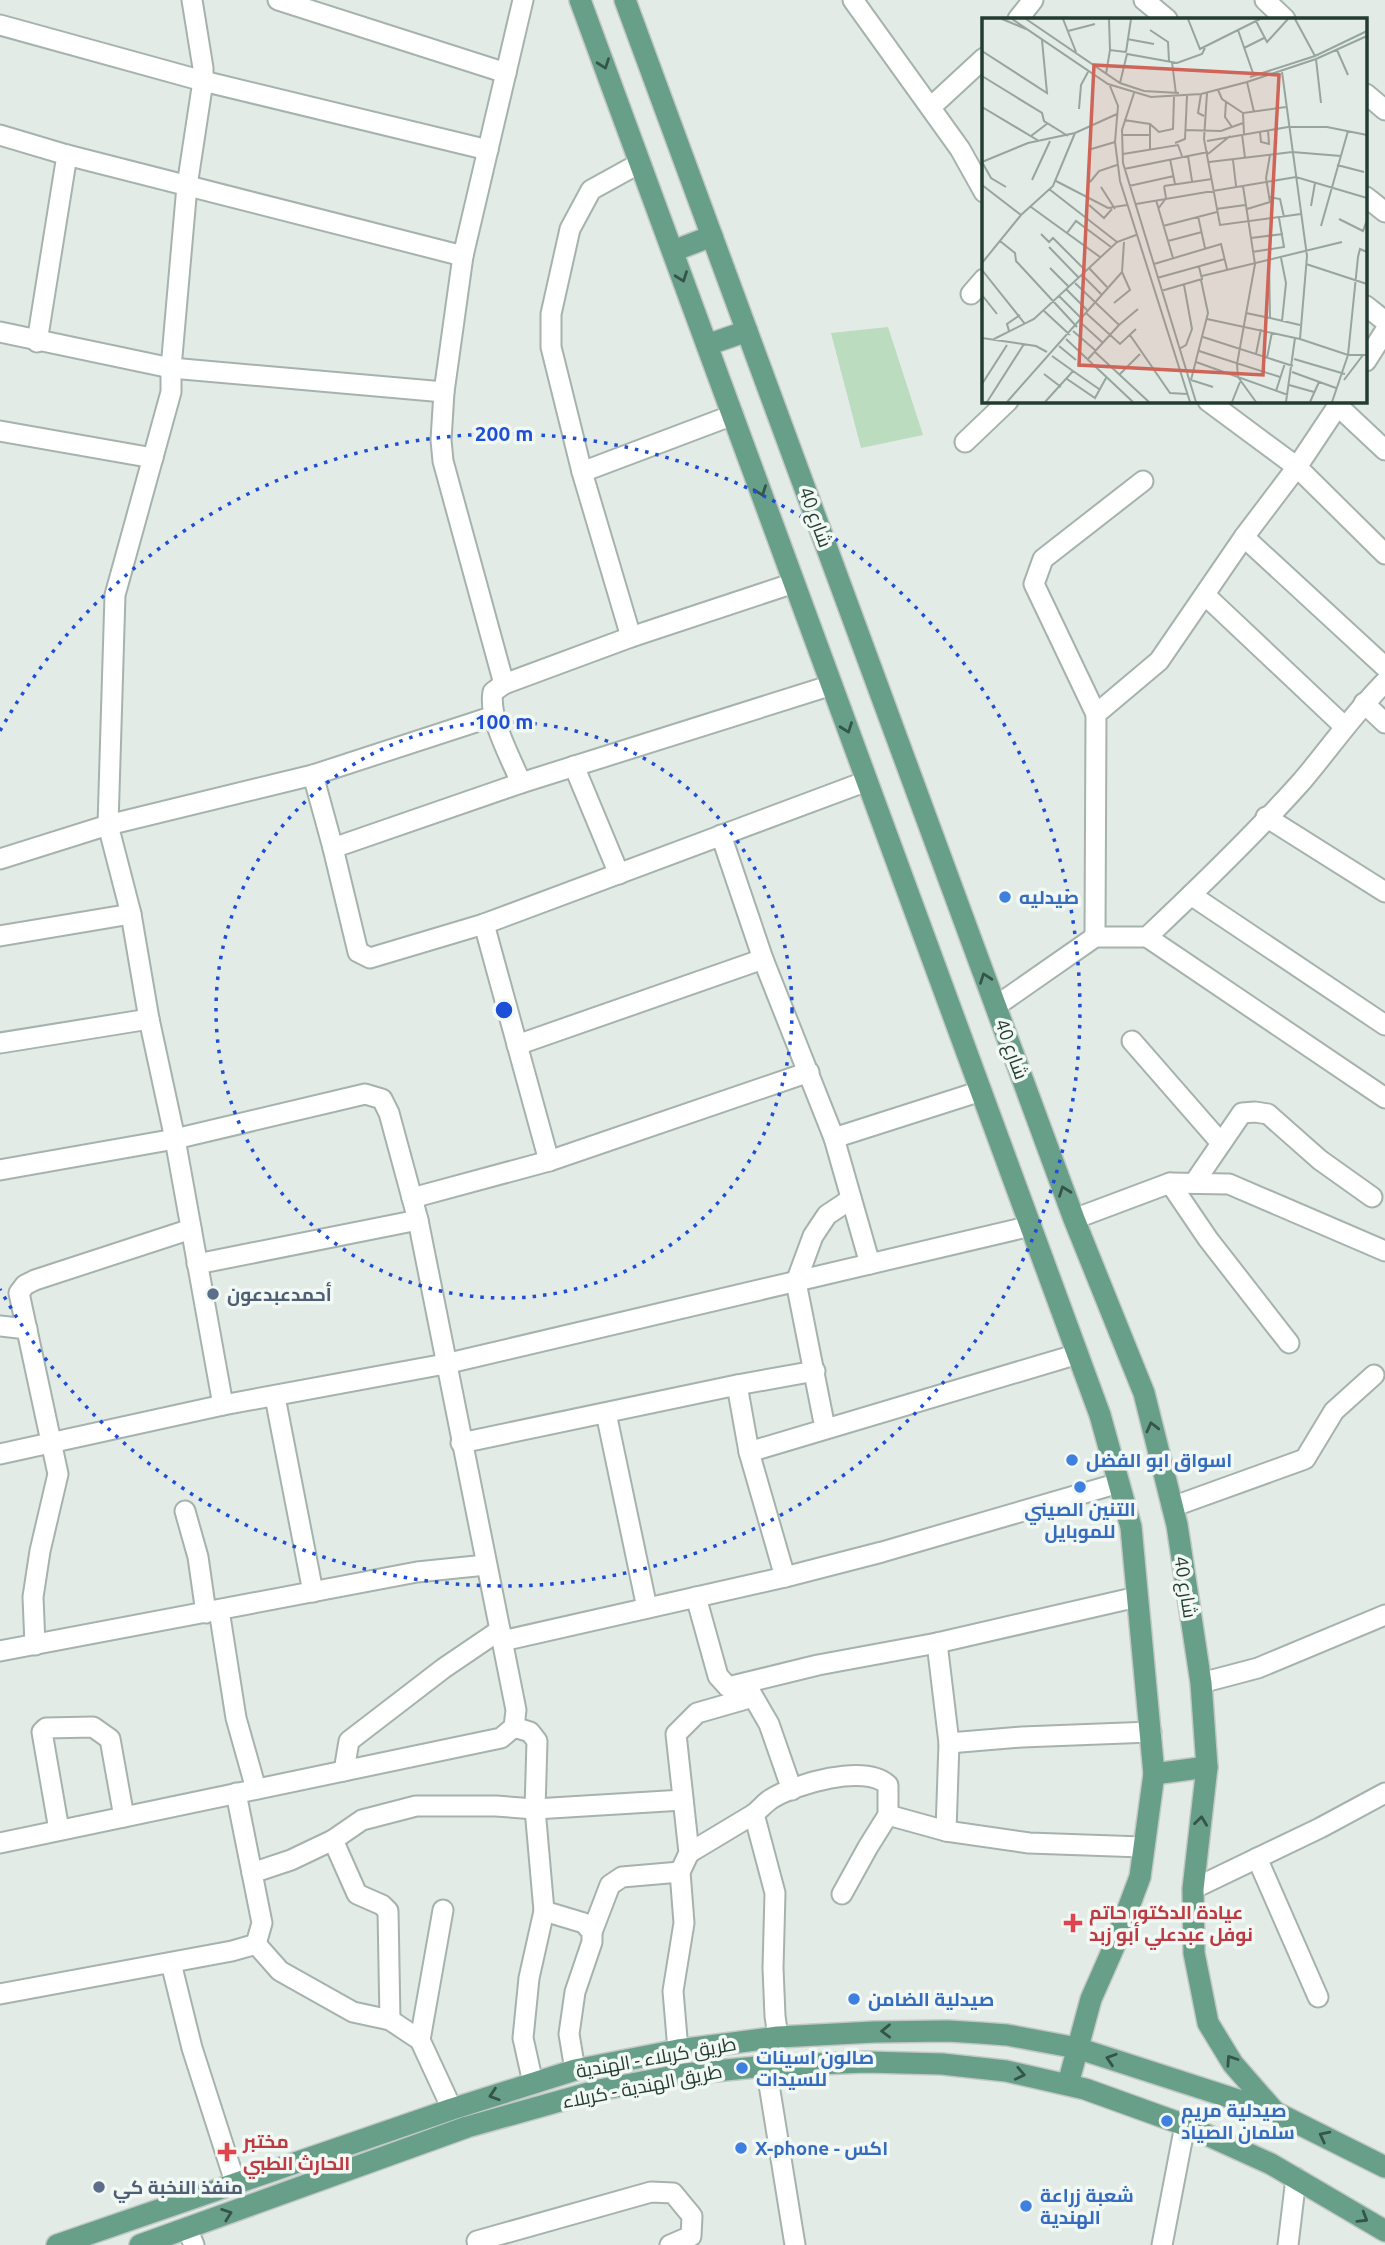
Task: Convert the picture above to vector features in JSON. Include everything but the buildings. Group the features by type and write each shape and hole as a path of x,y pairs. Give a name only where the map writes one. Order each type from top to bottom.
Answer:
{"main road":[{"path":"580,0 1078,1354 1100,1415 1131,1527 1154,1774 1140,1877 1091,1999 1068,2084"},
{"name":"شارع 40","path":"625,0 1074,1219 1144,1393 1172,1507 1201,1683 1207,1767 1193,1889 1194,1953 1208,2023 1233,2064 1275,2112"},
{"path":"673,251 712,236"},
{"path":"707,345 747,331"},
{"path":"1154,1774 1207,1767"},
{"name":"طريق كربلاء - الهندية","path":"57,2245 235,2182 575,2070 678,2050 778,2037 948,2031 1007,2035 1077,2048 1275,2112 1385,2167"},
{"path":"976,2067 982,2061 986,2048 980,2033"},
{"name":"طريق الهندية - كربلاء","path":"140,2245 191,2237 467,2127 599,2090 685,2074 766,2066 866,2062 976,2067 1068,2084 1185,2124 1272,2164 1385,2231"}],"street":[{"path":"192,0 203,81 187,186 171,392 115,594 108,825 131,914 223,1405"},
{"path":"278,0 506,73"},
{"path":"505,684 443,461 441,440 444,392 463,256 523,0"},
{"path":"853,0 960,149 982,188"},
{"path":"1019,18 1033,0"},
{"path":"1144,0 1166,18"},
{"path":"1265,0 1284,18"},
{"path":"0,25 203,81 488,150"},
{"path":"930,107 982,60"},
{"path":"1368,96 1385,110"},
{"path":"0,135 67,155 463,256"},
{"path":"37,342 67,155"},
{"path":"631,637 582,472 551,347 551,314 570,229 591,190 640,163"},
{"path":"1368,199 1385,212"},
{"path":"1368,308 1385,321"},
{"path":"0,332 37,342 171,368 444,392"},
{"path":"965,442 1008,402"},
{"path":"1209,402 1297,467 1385,554"},
{"path":"1096,715 1159,661 1244,537 1297,467 1339,403 1385,450"},
{"path":"582,472 733,415"},
{"path":"0,431 153,458"},
{"path":"1095,937 1096,715 1034,584 1043,559 1143,481"},
{"path":"1244,537 1385,667"},
{"path":"521,783 494,716 491,703 494,692 505,684 631,637 794,583"},
{"path":"1205,595 1345,727"},
{"path":"1147,937 1302,781 1364,703 1385,682"},
{"path":"333,848 574,765 832,685"},
{"path":"1364,703 1385,723"},
{"path":"0,843 0,859 108,825 313,775 494,716"},
{"path":"574,765 619,874"},
{"path":"313,775 358,952 370,958 484,924 867,781"},
{"path":"1266,817 1385,892"},
{"path":"721,835 763,959 834,1138 870,1264"},
{"path":"1191,895 1385,1025"},
{"path":"0,936 131,914"},
{"path":"484,924 549,1161"},
{"path":"996,1006 1095,937 1147,937 1385,1098"},
{"path":"517,1045 763,959"},
{"path":"0,1043 149,1019"},
{"path":"1132,1041 1221,1143"},
{"path":"412,1198 549,1161 809,1072"},
{"path":"834,1138 981,1091"},
{"path":"0,1170 175,1139 365,1094 382,1098 389,1112 418,1220 516,1710 514,1727 501,1738 0,1843"},
{"path":"1194,1183 1242,1113 1268,1114 1320,1160 1372,1197"},
{"path":"1074,1219 1170,1182 1229,1184 1385,1251"},
{"path":"1170,1182 1208,1239 1289,1343"},
{"path":"825,1428 796,1282 813,1236 827,1215 852,1199"},
{"path":"197,1264 418,1220"},
{"path":"0,1454 223,1405 445,1364 1031,1226"},
{"path":"35,1645 33,1597 40,1551 58,1474 19,1293 25,1285 191,1229"},
{"path":"0,1326 27,1329"},
{"path":"749,1452 1078,1354"},
{"path":"461,1443 815,1371"},
{"path":"1172,1507 1306,1459 1334,1411 1374,1374"},
{"path":"737,1385 749,1452 785,1577"},
{"path":"275,1397 313,1592"},
{"path":"606,1413 647,1608"},
{"path":"344,1771 349,1741 444,1668 501,1635 647,1608 785,1577 883,1552 1119,1483"},
{"path":"185,1511 213,1611 236,1718 246,1791 252,1873 262,1923 256,1944"},
{"path":"0,1651 417,1572 486,1565"},
{"path":"696,1597 718,1676 728,1686 749,1690 769,1724 792,1790"},
{"path":"678,2050 673,1991 684,1923 680,1872 689,1853 676,1734 697,1713 749,1690 818,1665 937,1643 1137,1597"},
{"path":"1201,1683 1258,1668 1385,1615"},
{"path":"937,1643 949,1743 946,1831"},
{"path":"59,1830 42,1732 46,1728 93,1727 110,1739 124,1817"},
{"path":"514,1727 530,1732 537,1741 535,1809 544,1911 529,1978 523,2038 533,2083"},
{"path":"949,1743 1151,1732"},
{"path":"689,1853 754,1814 772,1799 792,1790 812,1782 845,1776 874,1776 888,1785 888,1815 842,1894"},
{"path":"1193,1889 1321,1828 1385,1793"},
{"path":"252,1873 292,1860 334,1840 362,1821 416,1806 496,1805 535,1809 683,1800"},
{"path":"754,1814 775,1892 773,1968 778,2037"},
{"path":"888,1815 946,1831 1029,1843 1142,1847"},
{"path":"334,1840 357,1894 382,1905 388,1911 390,2021"},
{"path":"1257,1858 1318,1997"},
{"path":"575,2070 569,2034 575,1992 592,1942 592,1932 610,1885 622,1877 680,1872"},
{"path":"419,2040 443,1910"},
{"path":"544,1911 584,1923 592,1932"},
{"path":"256,1944 280,1970 353,2012 390,2021 419,2040 452,2109"},
{"path":"0,1994 171,1963 256,1944"},
{"path":"171,1963 192,2048 235,2182"},
{"path":"766,2066 795,2245"},
{"path":"1163,2245 1185,2124"},
{"path":"1288,2245 1296,2178"},
{"path":"478,2245 477,2241 651,2192 664,2191 673,2193 692,2216 691,2235 670,2245"}],"green space":[{"path":"888,327 923,435 861,448 831,333"}],"place":[{"name":"صيدليه","path":"1005,897"},
{"name":"أحمدعبدعون","path":"213,1294"},
{"name":"اسواق ابو الفضل","path":"1072,1460"},
{"name":"التنين الصيني للموبايل","path":"1080,1487"},
{"name":"عيادة الدكتور حاتم نوفل عبدعلي أبو زبد","path":"1073,1923"},
{"name":"صيدلية الضامن","path":"854,1999"},
{"name":"صالون اسينات للسيدات","path":"742,2068"},
{"name":"صيدلية مريم سلمان الصياد","path":"1167,2121"},
{"name":"X-phone - اكس","path":"741,2148"},
{"name":"مختبر الحارث الطبي","path":"227,2152"},
{"name":"منفذ النخبة كي","path":"99,2187"},
{"name":"شعبة زراعة الهندية","path":"1026,2206"}]}
